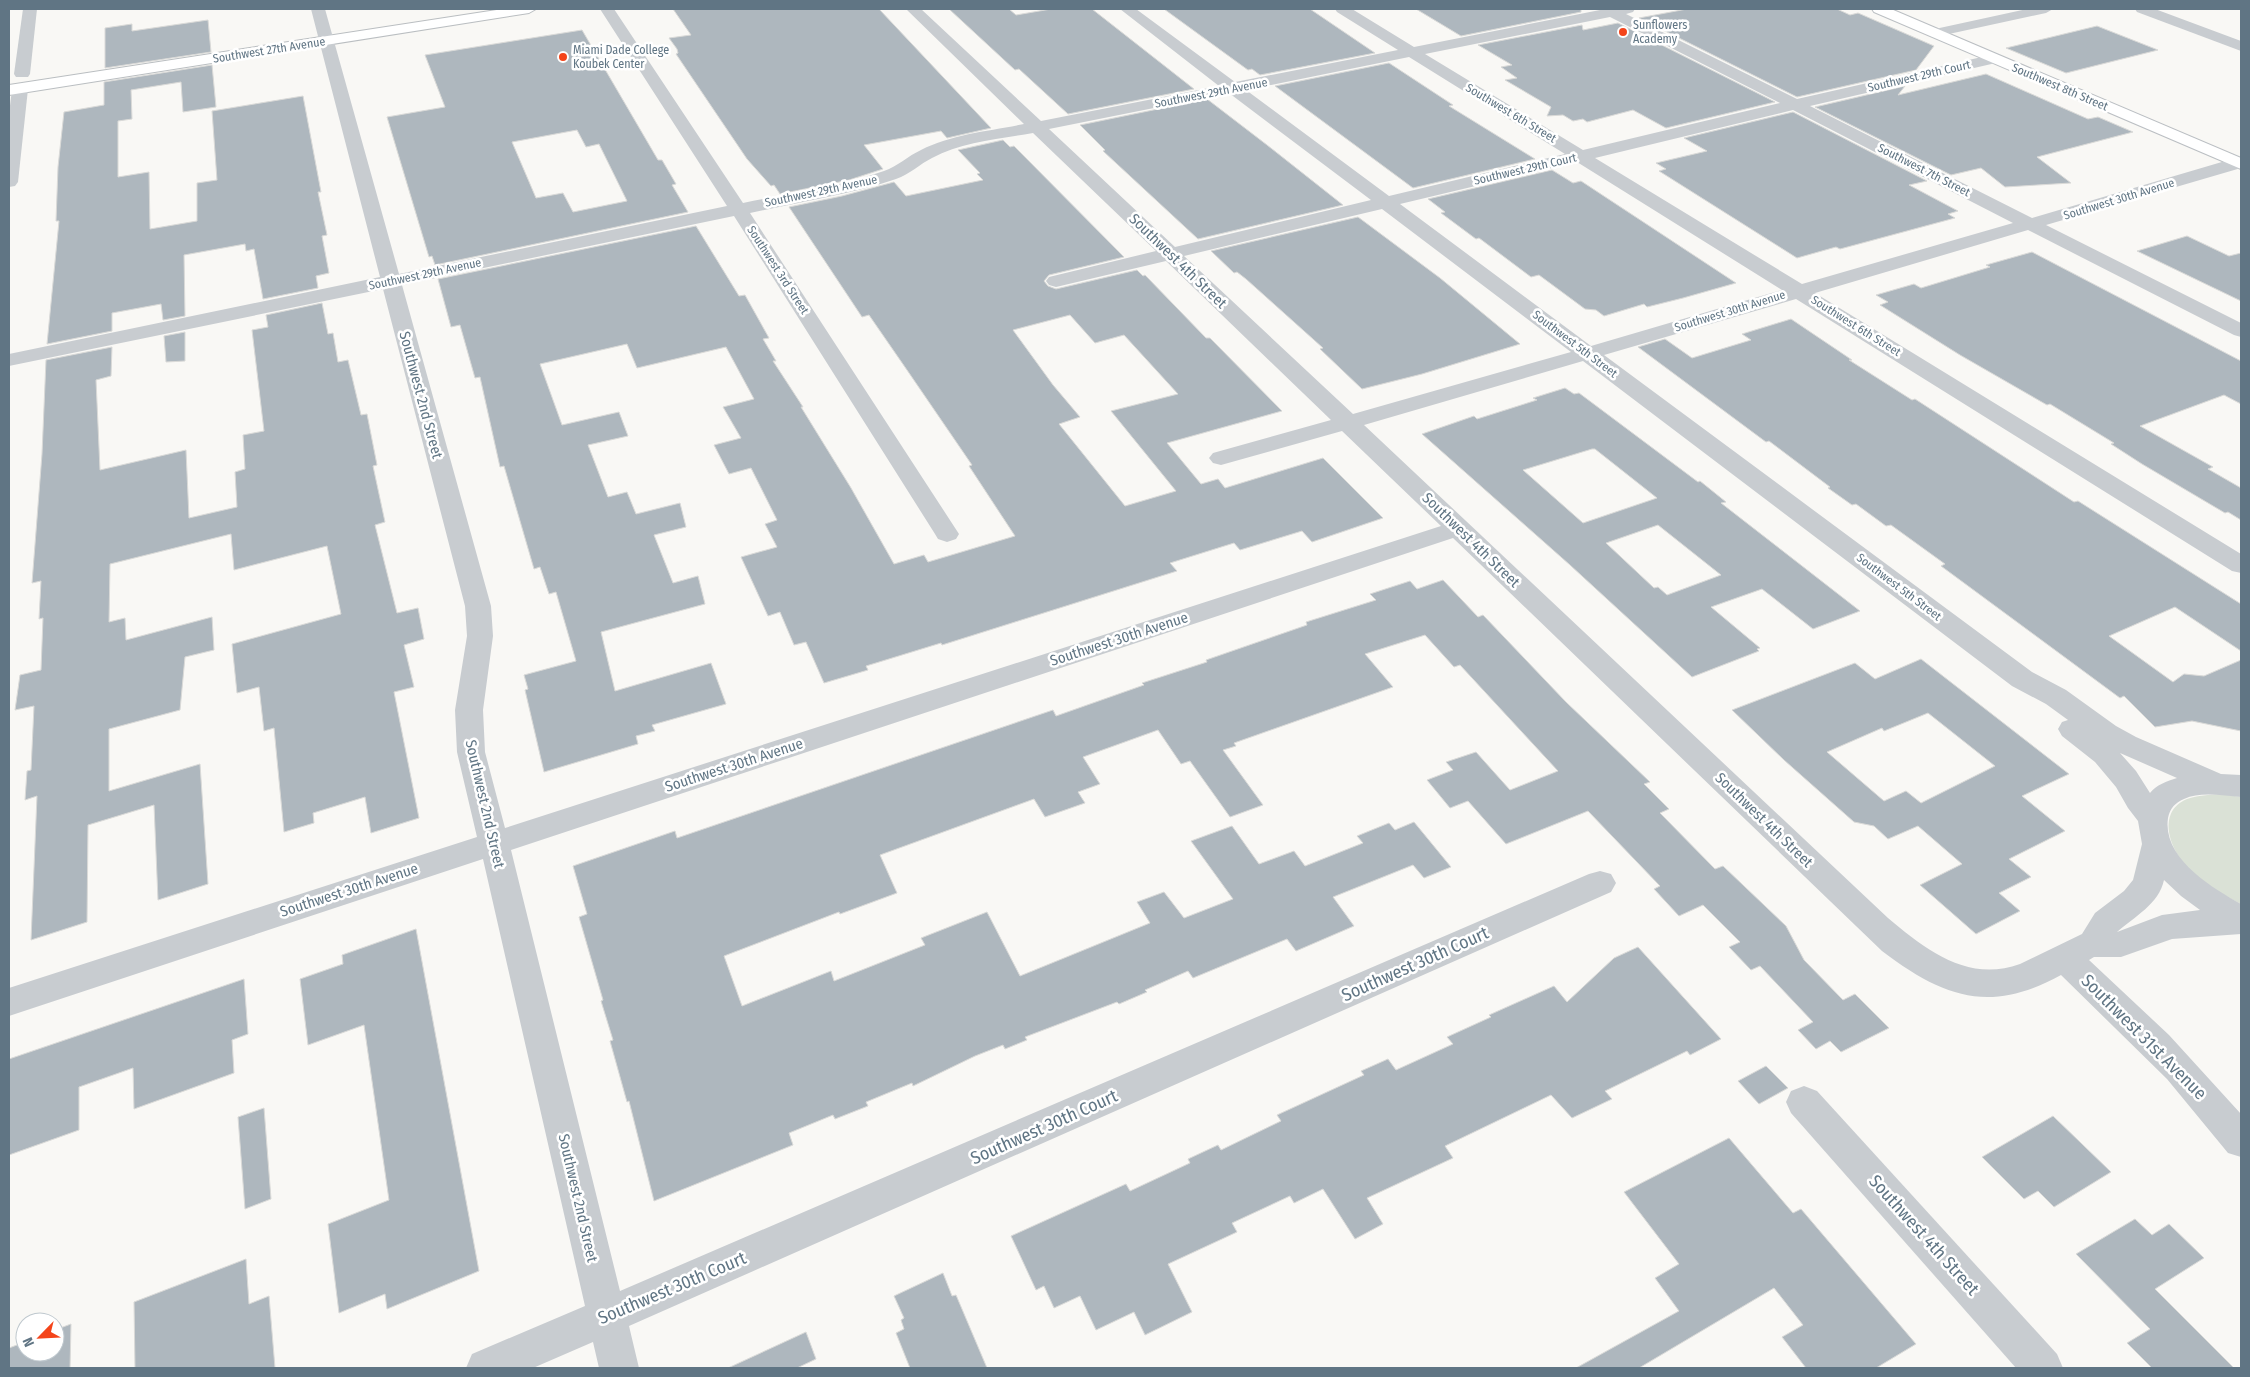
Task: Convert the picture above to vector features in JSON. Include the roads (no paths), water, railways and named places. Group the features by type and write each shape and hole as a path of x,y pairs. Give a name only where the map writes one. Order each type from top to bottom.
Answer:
{"main road":[{"name":"Southwest 27th Avenue","path":"325,34 446,9"},
{"name":"Southwest 27th Avenue","path":"15,82 325,34 530,9"},
{"name":"Southwest 8th Street","path":"1879,9 2240,163"}],"street":[{"path":"9,182 15,82 30,9"},
{"name":"Southwest 2nd Street","path":"318,9 478,606 480,636 468,725 471,752 619,1368"},
{"name":"Southwest 3rd Street","path":"607,9 947,534"},
{"name":"Southwest 4th Street","path":"912,9 1460,528 1877,927 1924,965 1949,977 1978,984 2003,984 2020,980 2079,951"},
{"name":"Southwest 5th Street","path":"1127,9 2022,679 2056,696 2091,723 2126,744 2228,785"},
{"name":"Southwest 6th Street","path":"1342,9 2241,565"},
{"path":"1935,33 2046,9"},
{"path":"2142,9 2241,46"},
{"name":"Southwest 29th Avenue","path":"9,360 878,180 906,168 926,154 946,146 1615,10"},
{"name":"Southwest 7th Street","path":"1615,10 1794,104 2241,331"},
{"name":"Southwest 29th Court","path":"1056,281 1794,104 1995,59"},
{"name":"Southwest 30th Avenue","path":"1221,458 1348,423 2240,163"},
{"name":"Southwest 30th Avenue","path":"9,1002 1460,528"},
{"name":"Southwest 5th Street","path":"2022,679 2037,701 2105,755 2126,779 2155,831 2172,868 2197,892 2241,920"},
{"path":"2079,951 2106,922 2135,900 2148,884 2155,831 2156,805 2169,792 2189,785 2228,785"},
{"name":"Southwest 30th Court","path":"486,1368 833,1219 1600,883"},
{"path":"2079,951 2118,946 2162,928 2241,920"},
{"name":"Southwest 31st Avenue","path":"2079,951 2131,1018 2184,1073 2241,1141"},
{"name":"Southwest 4th Street","path":"1804,1102 2043,1368"}],"place":[{"name":"Sunflowers Academy","path":"1623,32"},
{"name":"Miami Dade College Koubek Center","path":"563,57"}]}
